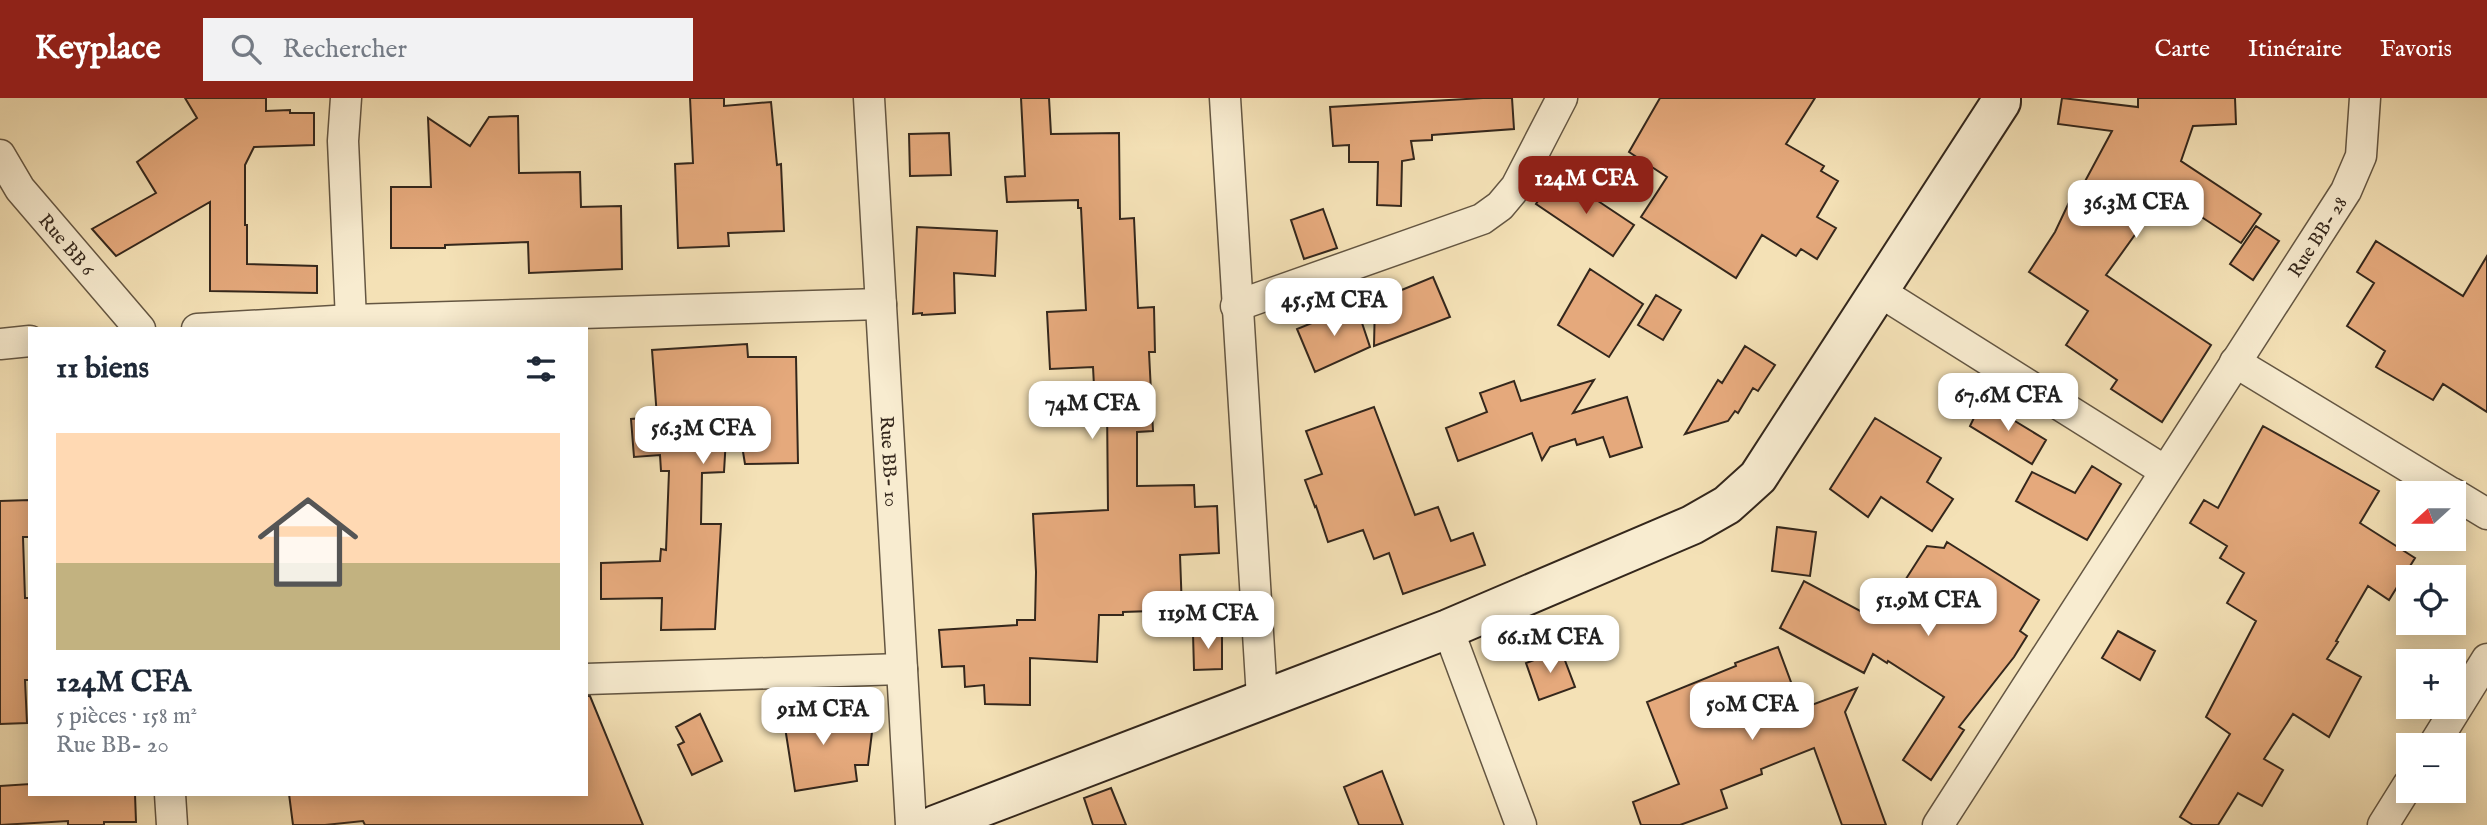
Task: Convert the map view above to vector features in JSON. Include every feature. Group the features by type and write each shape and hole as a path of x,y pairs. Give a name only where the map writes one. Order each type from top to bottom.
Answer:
{"street":[{"path":"346,98 343,141 351,320"},
{"name":"Rue BB- 10","path":"869,98 911,825"},
{"path":"1225,98 1262,698"},
{"path":"1236,306 1482,219 1500,206 1516,187 1562,98"},
{"path":"935,825 1447,629 1692,525 1727,505 1758,477 1877,289 2001,102 2001,98"},
{"name":"Rue BB- 28","path":"1938,825 2346,191 2361,156 2365,98"},
{"name":"Rue BB 6","path":"0,155 20,189 138,327"},
{"path":"1877,289 2165,471"},
{"path":"231,327 351,320 881,304"},
{"path":"0,344 28,341"},
{"path":"2235,362 2432,481"},
{"path":"2466,502 2487,514"},
{"path":"1447,629 1521,825"},
{"path":"2441,733 2487,659"},
{"path":"588,679 902,669"},
{"path":"170,796 172,825"},
{"path":"2383,825 2397,803"}],"building":[{"path":"185,98 266,98 266,111 314,113 314,145 254,147 245,165 245,225 247,264 317,266 317,293 210,291 210,202 116,256 92,229 156,193 137,162 197,118"},
{"path":"690,98 724,98 724,106 771,102 777,165 781,164 784,231 728,233 729,246 678,248 675,164 693,163"},
{"path":"1021,98 1049,98 1051,134 1119,133 1120,219 1134,218 1138,308 1154,307 1155,352 1149,352 1153,431 1137,432 1137,486 1194,485 1195,507 1217,506 1219,553 1180,555 1182,610 1099,615 1097,662 1030,658 1030,705 985,704 984,685 965,687 964,666 942,667 939,630 1017,625 1017,620 1035,620 1033,514 1108,510 1107,404 1095,405 1093,367 1050,369 1047,312 1086,310 1081,208 1078,208 1078,200 1007,202 1005,177 1025,176"},
{"path":"1512,98 1514,129 1432,135 1432,140 1411,141 1414,159 1402,161 1401,206 1377,205 1378,162 1349,162 1349,145 1333,146 1330,107"},
{"path":"1660,98 1815,98 1786,144 1824,166 1821,171 1838,181 1817,217 1836,228 1817,259 1801,249 1796,256 1762,235 1736,278 1641,217 1667,177 1629,152"},
{"path":"2062,98 2138,107 2138,98 2235,98 2236,124 2193,126 2181,161 2261,214 2241,243 2165,193 2106,275 2211,345 2162,422 2111,389 2117,380 2066,345 2088,311 2029,272 2055,232 2071,198 2075,200 2112,131 2058,124"},
{"path":"518,116 519,173 580,172 581,207 621,206 622,269 529,273 528,242 445,245 445,248 391,248 391,187 431,187 428,118 470,146 489,117"},
{"path":"949,133 951,175 910,176 909,134"},
{"path":"1554,177 1580,195 1583,191 1634,225 1613,256 1536,204"},
{"path":"1323,209 1337,248 1304,259 1291,220"},
{"path":"2256,226 2279,241 2253,280 2230,264"},
{"path":"917,227 997,231 995,276 954,273 955,313 913,314"},
{"path":"2376,241 2463,296 2487,256 2487,412 2443,384 2433,400 2376,367 2385,351 2347,326 2374,283 2357,272"},
{"path":"1590,269 1643,304 1609,357 1558,325"},
{"path":"1433,277 1450,317 1374,346 1375,301"},
{"path":"1656,295 1681,310 1663,340 1638,325"},
{"path":"1356,305 1370,347 1315,372 1297,329"},
{"path":"747,344 748,357 796,357 798,463 745,464 738,421 727,421 724,472 702,473 701,524 721,524 715,629 661,630 662,598 601,599 601,563 660,561 661,549 666,550 669,471 661,471 660,455 634,457 631,419 657,417 652,350"},
{"path":"1745,346 1775,365 1758,391 1753,388 1738,413 1735,411 1728,421 1685,434 1718,380 1722,383"},
{"path":"1594,380 1573,413 1627,397 1642,447 1610,457 1603,437 1577,445 1575,439 1550,447 1542,460 1532,433 1458,461 1446,428 1487,412 1480,393 1514,381 1521,401"},
{"path":"1982,401 2046,440 2032,464 1970,426"},
{"path":"1374,407 1415,515 1438,507 1451,541 1473,533 1485,565 1403,594 1389,553 1374,559 1363,530 1328,542 1305,480 1322,474 1306,431"},
{"path":"1875,418 1941,458 1927,482 1953,499 1932,531 1881,497 1868,517 1830,489"},
{"path":"2263,426 2379,491 2360,523 2396,546 2396,551 2404,551 2415,558 2411,565 2396,565 2396,589 2389,600 2368,586 2327,659 2361,677 2329,737 2293,714 2264,759 2283,770 2262,806 2238,793 2218,825 2193,825 2180,817 2230,734 2206,717 2256,621 2227,603 2244,573 2220,558 2227,546 2190,523 2204,500 2218,508"},
{"path":"2092,466 2121,484 2087,540 2016,501 2032,472 2075,493"},
{"path":"28,500 28,537 23,537 25,598 28,598 28,680 25,680 27,723 0,724 0,501"},
{"path":"1777,527 1816,532 1810,576 1772,571"},
{"path":"1947,542 2039,600 2020,631 2027,636 2014,657 1959,727 1964,730 1931,780 1903,760 1944,697 1873,654 1864,673 1780,628 1804,581 1879,621 1927,546 1944,548"},
{"path":"2118,631 2155,651 2140,680 2102,658"},
{"path":"1222,632 1222,669 1194,670 1193,633"},
{"path":"1778,647 1801,709 1857,688 1845,712 1886,825 1842,825 1814,748 1761,769 1762,774 1721,790 1727,808 1680,825 1641,825 1633,802 1679,784 1647,702"},
{"path":"1561,650 1575,687 1539,700 1526,663"},
{"path":"590,696 643,825 365,825 363,821 293,825 289,796 588,796"},
{"path":"821,702 823,717 848,714 850,729 872,732 868,765 855,765 857,781 795,791 782,708"},
{"path":"700,714 722,761 692,775 678,745 684,742 676,727"},
{"path":"1382,771 1403,825 1359,825 1344,787"},
{"path":"28,784 28,796 135,796 136,822 68,825 68,821 0,825 0,786"},
{"path":"1111,788 1126,825 1093,825 1084,798"}]}
